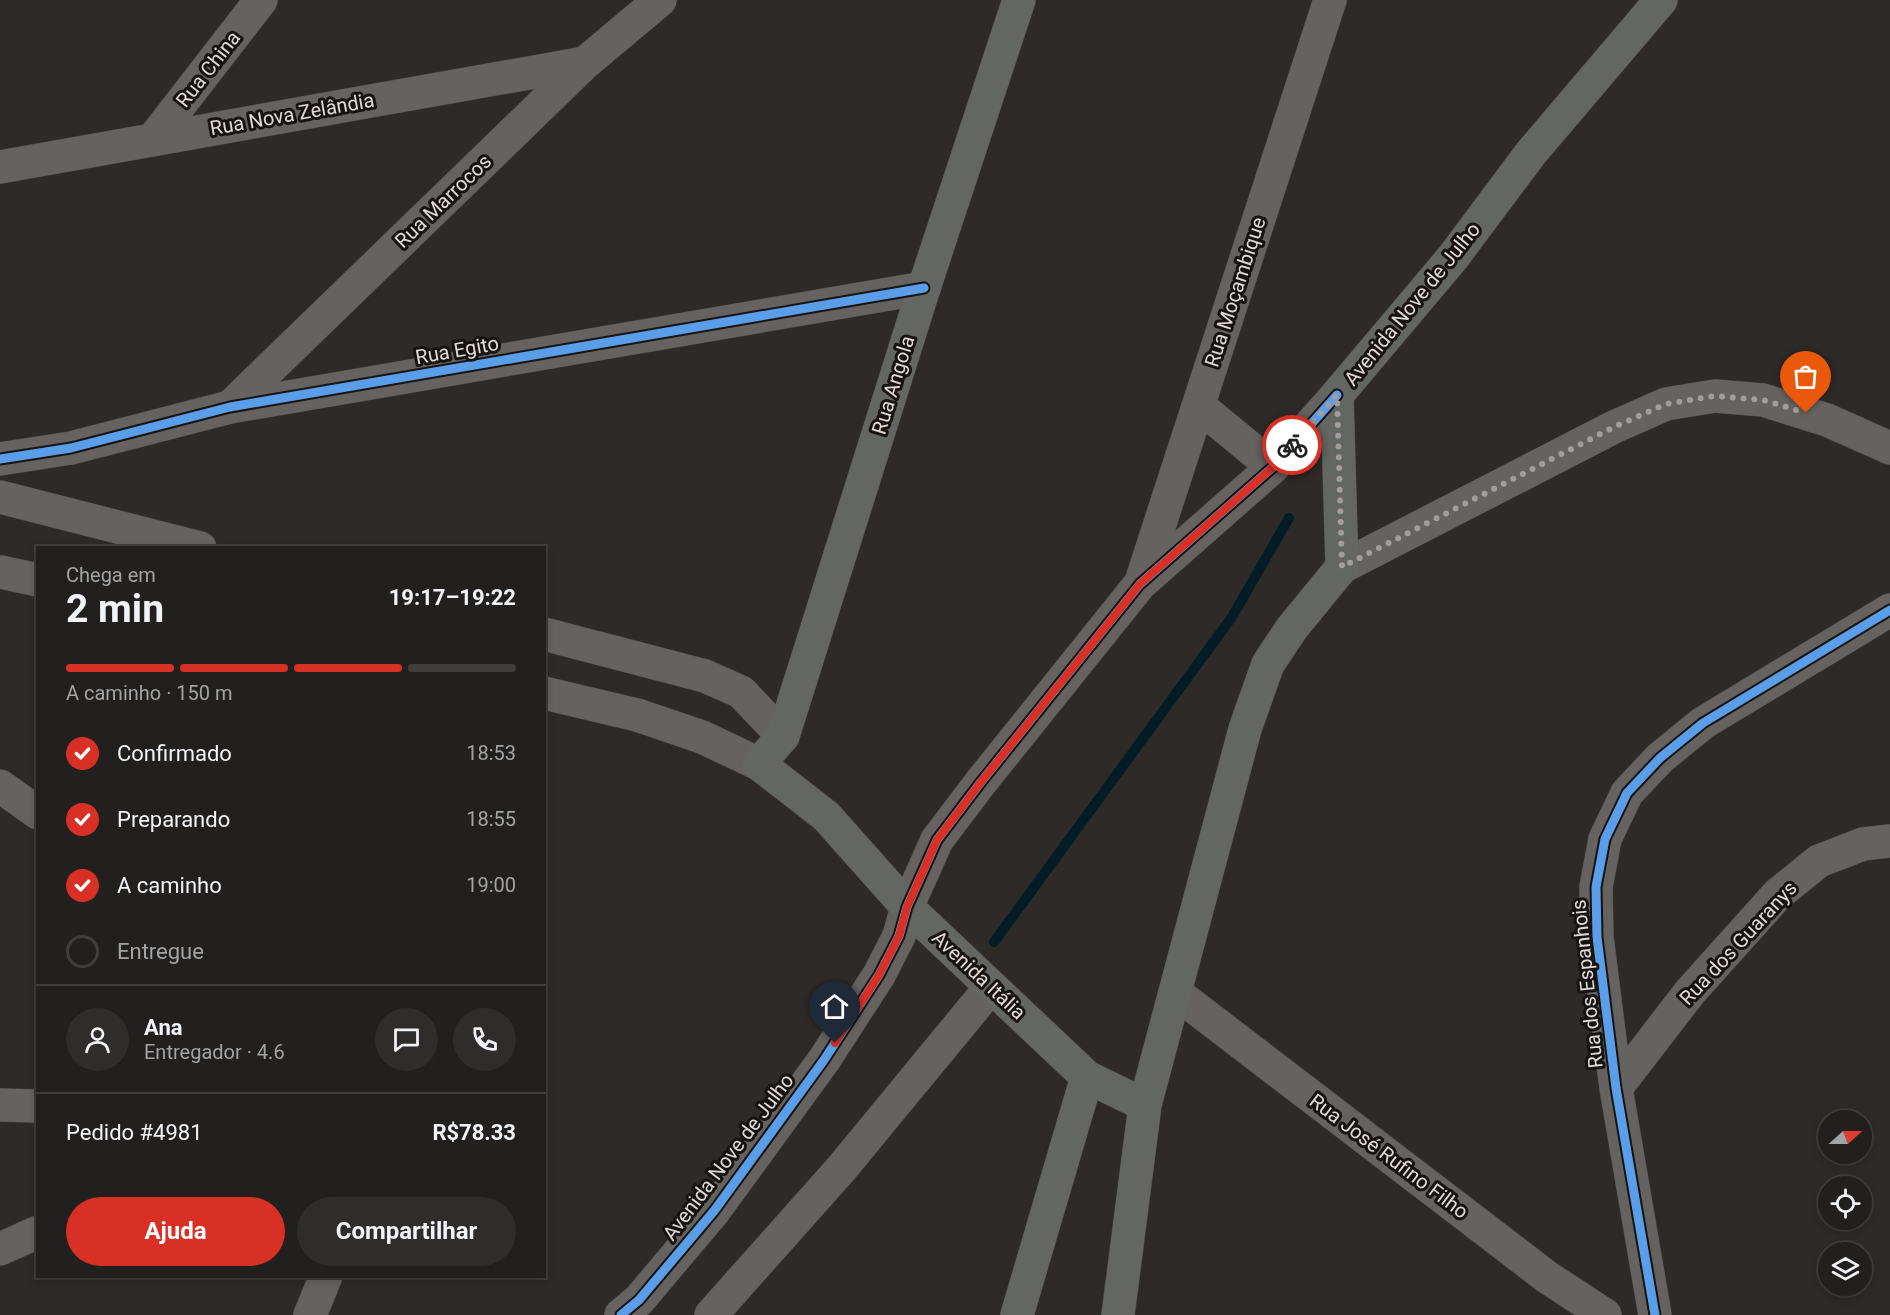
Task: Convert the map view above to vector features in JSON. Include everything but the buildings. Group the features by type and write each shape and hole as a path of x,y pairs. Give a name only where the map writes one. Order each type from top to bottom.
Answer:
{"main road":[{"name":"Rua Angola","path":"759,764 783,736 924,288 1018,0"},
{"name":"Avenida Nove de Julho","path":"1337,395 1454,256 1531,153 1661,0"},
{"path":"1119,1315 1145,1106 1245,729 1268,664 1292,628 1342,567 1337,395"},
{"name":"Avenida Itália","path":"783,736 826,816"},
{"name":"Avenida Itália","path":"759,764 826,816 907,907 1088,1077 1145,1106"},
{"path":"1017,1315 1088,1077"}],"street":[{"name":"Rua China","path":"154,138 261,0"},
{"name":"Rua Marrocos","path":"230,407 585,63 660,0"},
{"name":"Rua Moçambique","path":"1140,584 1330,0"},
{"name":"Rua Nova Zelândia","path":"0,167 585,63"},
{"name":"Rua Egito","path":"0,459 71,448 230,407 924,288"},
{"name":"Avenida Nove de Julho","path":"621,1315 639,1300 714,1211 824,1060 879,975 899,936 907,907 937,840 1140,584 1273,467 1337,395"},
{"path":"1342,567 1614,427 1666,404 1715,396 1763,400 1827,420 1890,448"},
{"path":"1199,405 1240,442 1273,467"},
{"path":"0,497 192,546"},
{"path":"0,572 36,580"},
{"name":"Rua dos Espanhois","path":"1655,1315 1616,1088 1597,937 1596,886 1605,839 1627,793 1660,758 1703,723 1890,610"},
{"name":"Avenida Itália","path":"546,635 705,676 741,692 783,736"},
{"name":"Avenida Itália","path":"546,693 637,715 702,737 759,764"},
{"path":"0,786 36,812"},
{"name":"Rua dos Guaranys","path":"1616,1088 1690,992 1778,894 1819,861 1863,844 1890,841"},
{"path":"711,1315 842,1169 991,987"},
{"name":"Rua José Rufino Filho","path":"1176,993 1547,1277 1605,1315"},
{"path":"0,1105 36,1107"},
{"path":"0,1249 36,1233"},
{"path":"310,1315 325,1278"}],"waterway":[{"path":"994,942 1232,617 1289,518"}],"cycle path":[{"path":"0,459 71,448 230,407 924,288"},
{"path":"621,1315 639,1300 714,1211 824,1060 879,975 899,936 907,907 937,840 981,782 1140,584 1273,467 1337,395"},
{"path":"1655,1315 1616,1088 1597,937 1596,887 1605,839 1627,793 1660,758 1703,723 1890,610"}],"way so far":[{"path":"1292,445 1337,395 1342,567 1614,427 1666,404 1715,396 1763,400 1806,413"}],"route":[{"path":"835,1043 879,975 899,936 907,907 937,840 981,782 1140,584 1273,467 1292,445"}]}
